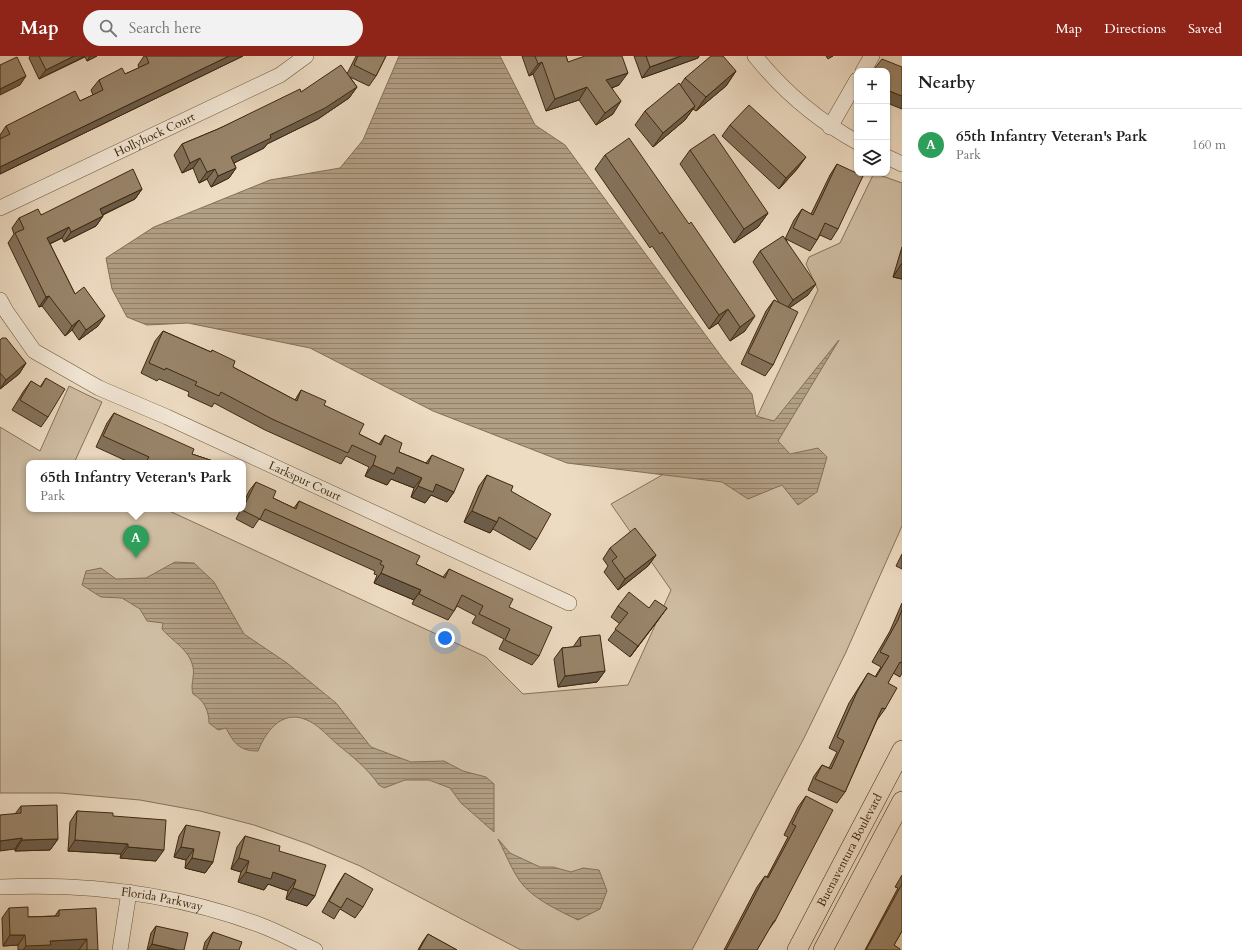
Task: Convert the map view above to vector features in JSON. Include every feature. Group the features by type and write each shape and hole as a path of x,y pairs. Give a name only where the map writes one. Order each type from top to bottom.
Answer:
{"main road":[{"name":"Buenaventura Boulevard","path":"797,950 902,750"},
{"name":"Buenaventura Boulevard","path":"823,950 902,801"}],"street":[{"name":"Hollyhock Court","path":"0,208 280,75 306,56"},
{"path":"755,56 792,97 830,126 854,140"},
{"path":"865,68 872,56"},
{"path":"830,126 854,85"},
{"path":"890,158 902,164"},
{"name":"Larkspur Court","path":"0,300 34,351 99,388 167,417 570,603"},
{"name":"Florida Parkway","path":"0,887 42,885 91,887 129,892 200,906 260,925 315,950"},
{"path":"120,950 129,892"}],"shaded area":[{"path":"399,56 500,56 535,125 565,145 724,360 752,394 756,416 774,421 839,340 778,441 790,454 818,448 827,457 817,492 798,505 782,485 748,499 722,482 567,463 433,411 310,348 188,323 147,325 127,317 112,289 106,258 154,227 270,180 340,168 363,140"},
{"path":"873,176 882,176 902,183 902,526 846,652 804,738 692,950 521,950 360,866 308,844 254,825 200,811 140,800 60,793 0,793 0,427 40,451 69,386 102,402 75,460 26,460 26,512 172,512 486,657 523,694 628,685 671,590 611,504 754,423 818,290 806,264 809,257 840,243"},
{"path":"175,562 194,563 214,582 244,634 287,663 336,703 371,747 411,762 444,761 463,771 486,777 494,784 494,832 461,803 450,788 429,780 405,780 384,788 379,785 360,763 321,729 311,722 301,718 293,717 278,723 266,735 258,751 251,751 242,748 235,742 226,728 218,730 209,723 205,706 197,696 193,694 193,667 191,661 185,651 162,629 163,623 147,621 140,609 122,598 101,597 82,585 86,571 101,568 116,579 146,578"},
{"path":"498,839 510,853 540,867 553,867 571,872 583,868 599,870 607,891 600,909 578,920 553,908 541,900 530,892 520,881"}],"building":[{"path":"39,56 74,56 46,70"},
{"path":"146,56 229,56 0,167 0,139 10,134 6,126 75,91 80,101 103,90 99,80 122,68 125,74 149,63"},
{"path":"358,56 386,56 376,76 354,65"},
{"path":"535,56 566,56 568,62 585,56 622,56 628,73 606,80 621,101 605,113 587,87 555,99 542,62 538,64"},
{"path":"646,56 681,56 650,67"},
{"path":"711,56 723,56 736,71 706,97 685,78"},
{"path":"17,57 26,76 0,89 0,65"},
{"path":"882,59 902,67 902,96 890,91 890,68 875,68"},
{"path":"341,65 357,87 325,108 270,135 271,138 231,157 236,168 218,176 215,169 207,172 200,158 190,163 182,144 218,129 300,89 301,92"},
{"path":"679,83 695,106 663,133 645,111"},
{"path":"749,105 806,157 786,178 730,125"},
{"path":"714,134 768,213 744,229 690,150"},
{"path":"629,138 689,224 691,222 755,316 740,327 728,309 719,315 662,232 660,234 605,155"},
{"path":"837,164 854,172 854,176 863,176 838,229 825,223 817,240 793,228 802,209 813,215"},
{"path":"133,169 142,189 100,209 103,216 71,232 69,227 47,238 75,294 84,287 105,316 86,330 79,320 72,326 49,296 46,297 15,233 24,229 19,218 38,209 41,215"},
{"path":"783,236 816,284 793,300 760,251"},
{"path":"774,300 798,312 773,365 748,353"},
{"path":"163,331 211,352 212,350 235,361 233,367 297,401 301,390 326,401 324,405 364,424 359,434 381,445 385,435 402,443 399,452 428,464 432,455 464,469 454,492 436,484 433,492 418,486 422,478 397,467 394,474 373,465 376,456 352,445 348,453 272,419 221,392 219,396 195,385 197,382 166,368 165,370 149,363"},
{"path":"2,338 6,338 26,363 6,380 0,373 0,340"},
{"path":"46,378 65,389 48,417 20,400 31,381 41,387"},
{"path":"114,413 194,449 192,454 210,460 147,460 149,457 103,436"},
{"path":"487,475 513,486 511,491 551,514 537,539 499,517 497,522 472,511"},
{"path":"256,482 276,491 273,498 296,509 299,501 420,556 416,564 445,578 449,569 513,599 509,607 552,627 539,656 505,640 510,629 479,614 483,606 462,595 454,611 419,594 421,590 381,573 384,566 380,564 382,561 265,509 260,519 246,512 246,502"},
{"path":"635,528 656,555 625,579 612,561 617,557 610,548"},
{"path":"629,592 649,608 655,600 667,608 638,646 615,629 628,613 618,606"},
{"path":"902,610 902,663 900,662 888,683 897,688 885,709 882,708 845,792 815,779 822,765 831,769 844,741 837,737 857,692 868,673 876,677 889,656 880,652"},
{"path":"600,635 605,671 565,676 562,648 581,646 580,637"},
{"path":"806,796 833,810 775,921 757,950 726,950 765,876 768,878 796,826 792,824"},
{"path":"57,805 58,839 22,840 22,838 0,841 0,815 21,813 21,806"},
{"path":"77,811 113,813 113,816 166,820 164,850 128,847 128,844 75,840"},
{"path":"186,825 220,832 213,862 192,858 194,849 181,847"},
{"path":"245,836 280,846 279,851 326,865 315,896 293,888 296,880 273,872 271,879 246,872 249,861 239,858"},
{"path":"345,873 373,889 363,907 347,898 341,908 329,901"},
{"path":"902,884 902,931 894,945 900,950 866,950"},
{"path":"28,907 28,917 59,916 59,910 96,908 98,950 87,950 87,939 50,941 51,945 26,946 25,935 10,935 9,908"},
{"path":"156,926 188,933 184,950 152,944"},
{"path":"213,932 242,942 239,950 206,950"},
{"path":"428,934 457,950 419,950"}],"place":[{"name":"65th Infantry Veteran's Park","path":"136,558"}]}
